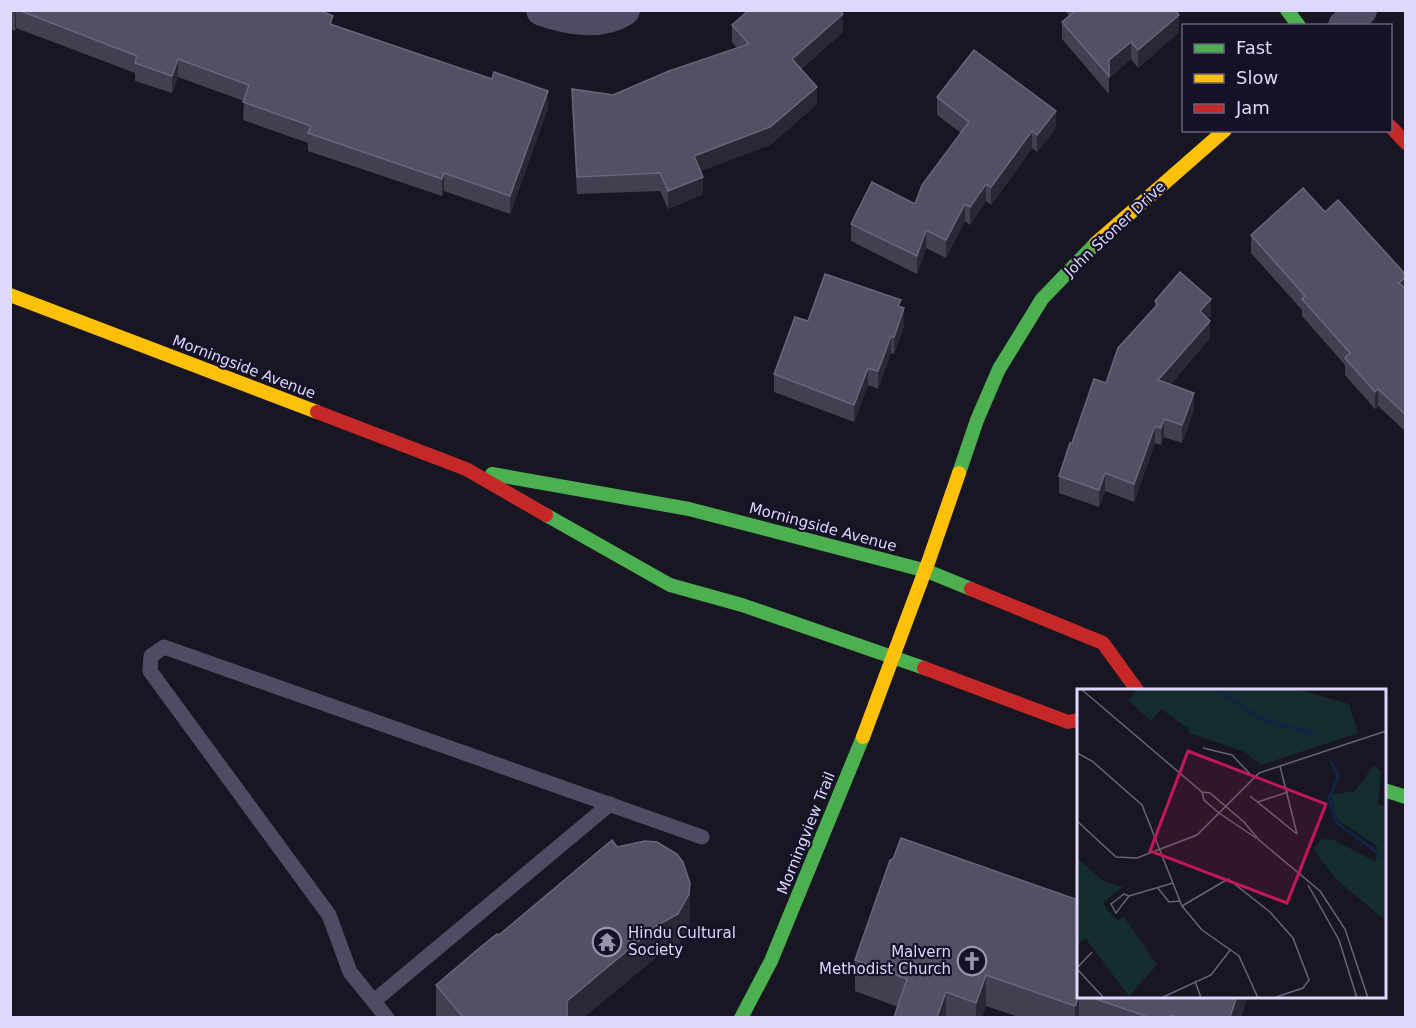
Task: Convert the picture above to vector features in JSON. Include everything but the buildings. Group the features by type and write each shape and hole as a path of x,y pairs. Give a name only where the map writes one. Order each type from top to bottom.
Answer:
{"main road":[{"path":"1287,10 1298,24"},
{"path":"1392,128 1406,143"},
{"name":"John Stoner Drive","path":"892,656 927,571 958,481 977,416 999,366 1042,299 1088,250 1223,132"},
{"name":"Morningside Avenue","path":"10,295 466,469 670,585 742,605 892,656 1068,722 1077,720"},
{"name":"Morningside Avenue","path":"466,469 689,509 927,571 1103,643 1136,689"},
{"name":"Morningview Trail","path":"743,1014 771,961 878,699 892,656"},
{"path":"1386,791 1406,797"}],"street":[{"path":"543,10 556,15 589,20 619,14 624,10"},
{"path":"1346,24 1361,10"}],"lane":[{"path":"387,1017 350,972 329,915 150,671 151,656 164,647 702,837"},
{"path":"374,1001 610,804"},
{"path":"743,1014 761,1017"}],"traffic: fast":[{"path":"1287,10 1298,24"},
{"path":"959,473 977,420 999,369 1042,299 1096,243"},
{"path":"492,474 689,509 927,571 971,589"},
{"path":"546,515 670,585 742,605 924,668"},
{"path":"741,1018 771,961 863,737"},
{"path":"1386,791 1406,797"}],"traffic: slow":[{"path":"1096,243 1223,132"},
{"path":"10,295 317,412"},
{"path":"863,737 959,473"}],"traffic: jam":[{"path":"1392,128 1406,143"},
{"path":"317,412 466,469 546,515"},
{"path":"971,589 1103,643 1136,689"},
{"path":"924,668 1068,722 1077,720"}],"place":[{"name":"Hindu Cultural Society","path":"607,942"},
{"name":"Malvern Methodist Church","path":"972,961"}]}
